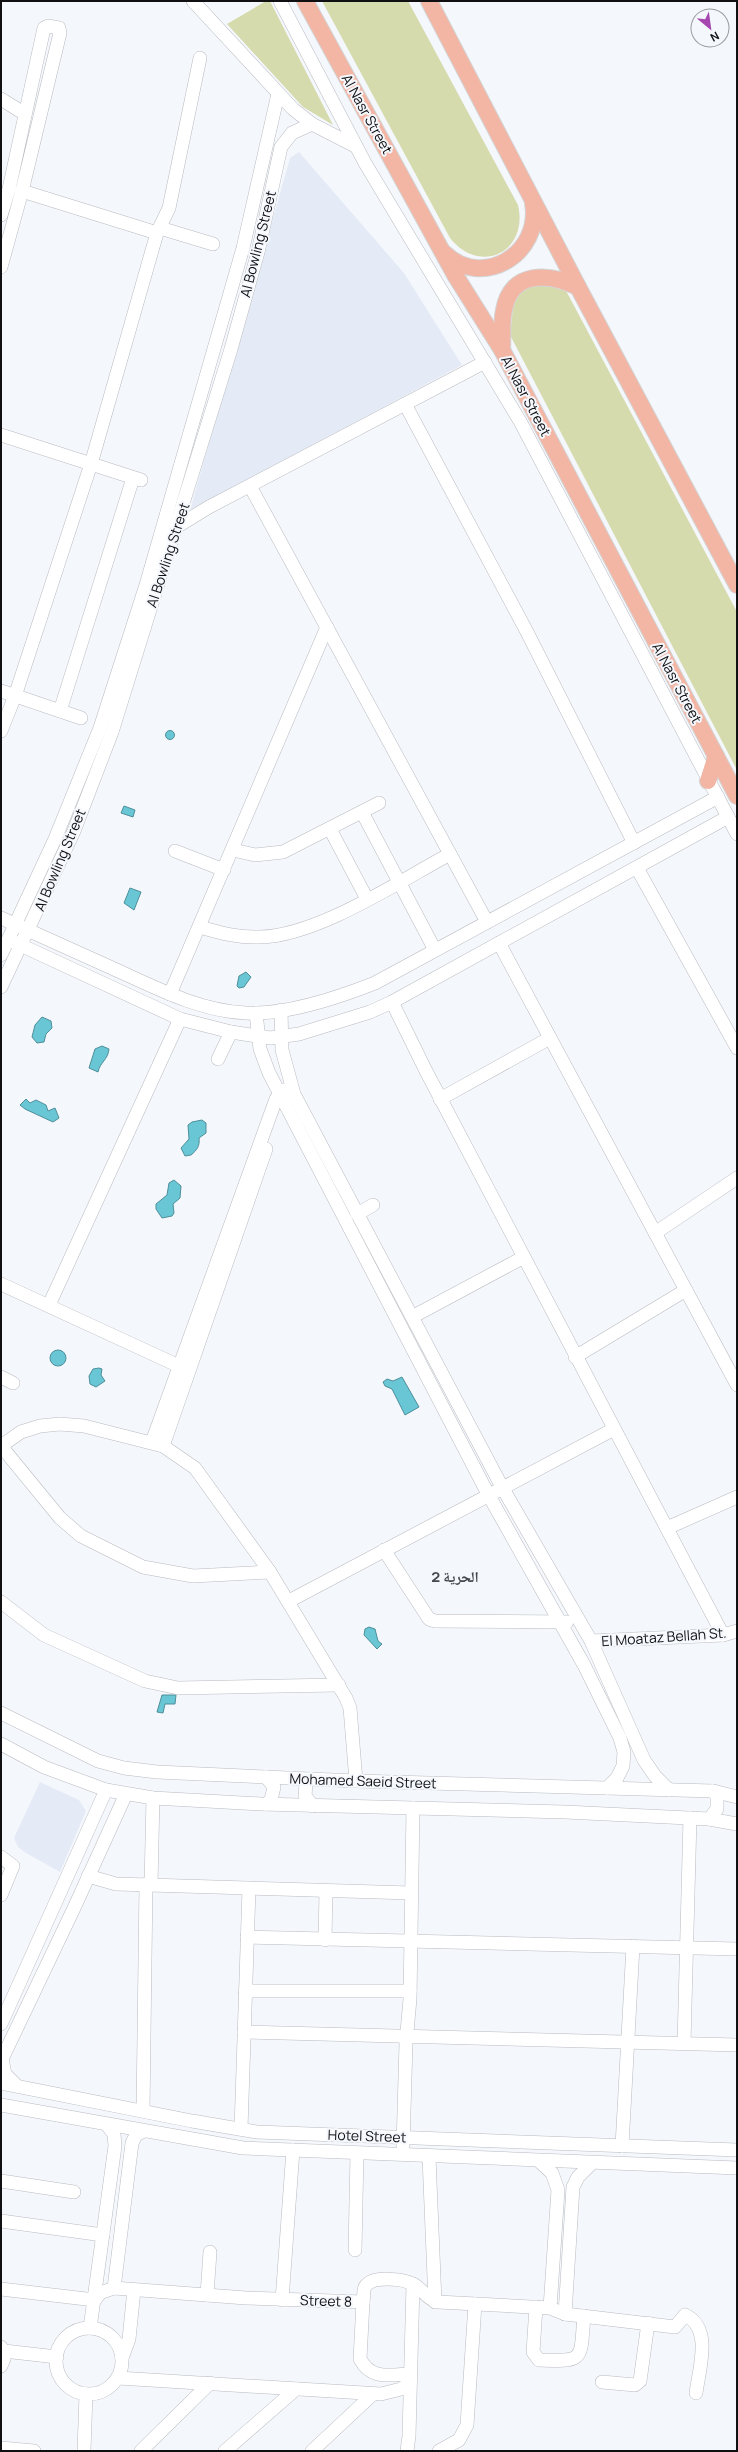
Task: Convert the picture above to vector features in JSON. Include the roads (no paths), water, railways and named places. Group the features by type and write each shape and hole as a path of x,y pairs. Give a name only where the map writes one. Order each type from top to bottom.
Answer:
{"main road":[{"name":"Al Nasr Street","path":"305,1 441,250 502,350 737,796"},
{"path":"429,1 578,287 737,585"},
{"path":"441,250 453,261 472,268 492,267 508,261 523,248 532,229 534,213 531,196"},
{"path":"502,350 504,310 508,298 515,287 529,279 545,277 560,278 578,287"},
{"path":"708,781 716,756"}],"street":[{"path":"193,1 278,94 312,124 355,146"},
{"path":"280,1 355,146 403,229 521,423 737,834"},
{"path":"1,215 9,189 44,28 48,26 59,28 60,33 22,191 1,267"},
{"path":"1,731 15,696 91,464 159,231 169,208 200,58"},
{"name":"Al Bowling Street","path":"1,955 5,938 16,925 106,730 243,248 278,94"},
{"path":"1,99 25,114"},
{"name":"Al Bowling Street","path":"1,987 22,946 74,831 106,730 178,526 234,342 258,252 281,147 292,133 312,124"},
{"path":"22,191 159,231 213,244"},
{"path":"178,526 250,486 485,362"},
{"path":"404,404 527,632 634,843"},
{"path":"1,435 137,479 60,711"},
{"path":"250,486 487,922"},
{"path":"174,490 188,495"},
{"path":"170,994 200,928 327,627"},
{"path":"1,691 81,718"},
{"path":"1,918 170,994 203,1005 256,1013 281,1010 333,998 375,983 718,797"},
{"path":"233,850 256,855 283,852 330,830 379,803"},
{"path":"362,812 436,950"},
{"path":"691,812 700,820 702,832"},
{"path":"5,938 180,1019 231,1032 258,1036 280,1037 299,1034 338,1023 392,1002 728,818"},
{"path":"330,830 367,899"},
{"path":"175,851 224,870"},
{"path":"200,928 226,935 260,937 293,932 315,925 450,854"},
{"path":"637,868 737,1048"},
{"path":"499,943 737,1385"},
{"path":"392,1002 440,1100 723,1635"},
{"path":"281,1010 280,1037 287,1094 488,1494 584,1665 622,1744 623,1766 617,1778 607,1788"},
{"path":"256,1013 258,1036 264,1061 287,1094 357,1214 502,1486 591,1641 644,1760 655,1776 669,1790"},
{"path":"49,1305 180,1019"},
{"path":"218,1059 231,1032"},
{"path":"440,1100 550,1038"},
{"path":"158,1444 276,1099 287,1094"},
{"path":"655,1233 737,1178"},
{"path":"357,1214 372,1205"},
{"path":"412,1317 524,1257"},
{"path":"158,1444 179,1366 218,1272"},
{"path":"1,1284 179,1366"},
{"path":"575,1357 686,1290"},
{"path":"270,1572 193,1576 143,1567 81,1536 60,1518 1,1446 21,1432 40,1426 60,1424 84,1426 158,1444 195,1468 270,1572 339,1685 350,1708 356,1781"},
{"path":"289,1601 502,1486 614,1429"},
{"path":"667,1528 737,1497"},
{"path":"384,1550 429,1619 435,1621 579,1622"},
{"path":"1,1602 44,1635 145,1681 178,1688 339,1685"},
{"name":"El Moataz Bellah St.","path":"591,1641 723,1635 737,1631"},
{"path":"584,1665 599,1660"},
{"name":"Mohamed Saeid Street","path":"1,1713 98,1761 124,1768 157,1772 356,1781 713,1791 737,1797"},
{"name":"Mohamed Saeid Street","path":"1,1744 44,1767 106,1790 153,1798 313,1806 690,1818 709,1819 737,1824"},
{"path":"266,1777 274,1787 271,1800 266,1804"},
{"path":"310,1779 306,1784 305,1796 313,1806"},
{"path":"1,2024 5,2005 106,1790"},
{"path":"709,1819 717,1809 717,1796 713,1791"},
{"path":"16,2085 5,2074 2,2059 126,1794"},
{"path":"143,2111 148,1884 153,1798"},
{"path":"403,2155 410,1991 413,1808"},
{"path":"684,2043 690,1818"},
{"path":"1,1857 13,1866 1,1895"},
{"path":"88,1876 116,1884 411,1893"},
{"path":"241,2130 249,1889"},
{"path":"325,1940 326,1891"},
{"path":"247,1937 410,1943 737,1949"},
{"path":"622,2146 633,1946"},
{"path":"245,1991 410,1991"},
{"path":"244,2032 407,2035 737,2045"},
{"name":"Hotel Street","path":"1,2083 241,2130 737,2150"},
{"name":"Hotel Street","path":"1,2105 243,2148 429,2157 737,2168"},
{"path":"188,2139 192,2121"},
{"path":"90,2328 95,2300 115,2140 114,2134 106,2124"},
{"path":"95,2300 100,2293 114,2288 132,2143 136,2135 144,2131"},
{"path":"282,2300 293,2150"},
{"path":"355,2250 357,2154"},
{"path":"429,2157 435,2302"},
{"path":"539,2161 552,2173 558,2190 550,2308"},
{"path":"565,2314 573,2187 578,2177 592,2163"},
{"path":"1,2181 74,2192"},
{"path":"1,2221 103,2235"},
{"path":"207,2295 210,2252"},
{"name":"Street 8","path":"114,2288 282,2300 363,2302 365,2287 370,2281 377,2279 413,2284"},
{"path":"413,2284 428,2299 435,2302 550,2308 565,2314 675,2327 684,2315 697,2323 702,2337 696,2393"},
{"path":"407,2451 413,2284"},
{"path":"1,2288 95,2300"},
{"path":"122,2358 115,2340 103,2331 90,2328 79,2330 69,2335 62,2343 57,2357 59,2375 66,2384 75,2391 86,2394 98,2393 109,2387 118,2378 122,2368 122,2358 129,2339 134,2290"},
{"path":"363,2302 360,2359 364,2367 372,2373 410,2378"},
{"path":"439,2451 459,2440 467,2425 475,2304"},
{"path":"536,2307 533,2352 539,2360 569,2361 578,2356 582,2347 584,2316"},
{"path":"602,2382 635,2385 640,2381 648,2323"},
{"path":"1,2366 4,2358 2,2349 57,2357"},
{"path":"118,2378 373,2394 390,2393 401,2389 410,2378"},
{"path":"141,2451 210,2384"},
{"path":"225,2451 296,2389"},
{"path":"84,2451 86,2394"},
{"path":"312,2451 373,2394"},
{"path":"1,2448 34,2451"}],"water":[{"path":"170,730 175,735 170,740 165,735"},
{"path":"124,806 135,810 133,817 121,813"},
{"path":"130,888 141,892 134,910 124,903"},
{"path":"246,972 251,977 244,987 239,988 237,986 239,976"},
{"path":"42,1017 51,1021 52,1028 46,1034 44,1042 37,1043 32,1037 35,1025"},
{"path":"102,1046 109,1049 107,1056 98,1072 89,1068 95,1049"},
{"path":"26,1099 30,1103 36,1100 46,1105 48,1111 55,1108 59,1118 53,1122 25,1109 20,1105"},
{"path":"202,1120 206,1123 206,1133 199,1138 198,1148 191,1155 185,1156 181,1148 189,1139 188,1125 192,1122"},
{"path":"174,1180 181,1186 180,1198 173,1204 174,1213 172,1216 162,1218 156,1209 156,1204 167,1195 169,1183"},
{"path":"58,1350 64,1352 66,1358 64,1364 58,1366 52,1364 50,1358 52,1352"},
{"path":"93,1369 102,1369 101,1375 105,1381 96,1387 90,1384 89,1376"},
{"path":"402,1377 419,1407 405,1415 392,1389 385,1386 383,1382 387,1379 393,1381"},
{"path":"369,1627 375,1629 378,1641 382,1644 377,1649 364,1635 365,1629"},
{"path":"162,1695 176,1695 175,1704 165,1704 163,1713 157,1712"}],"district":[{"name":"الحرية 2","path":"455,1577"}]}
